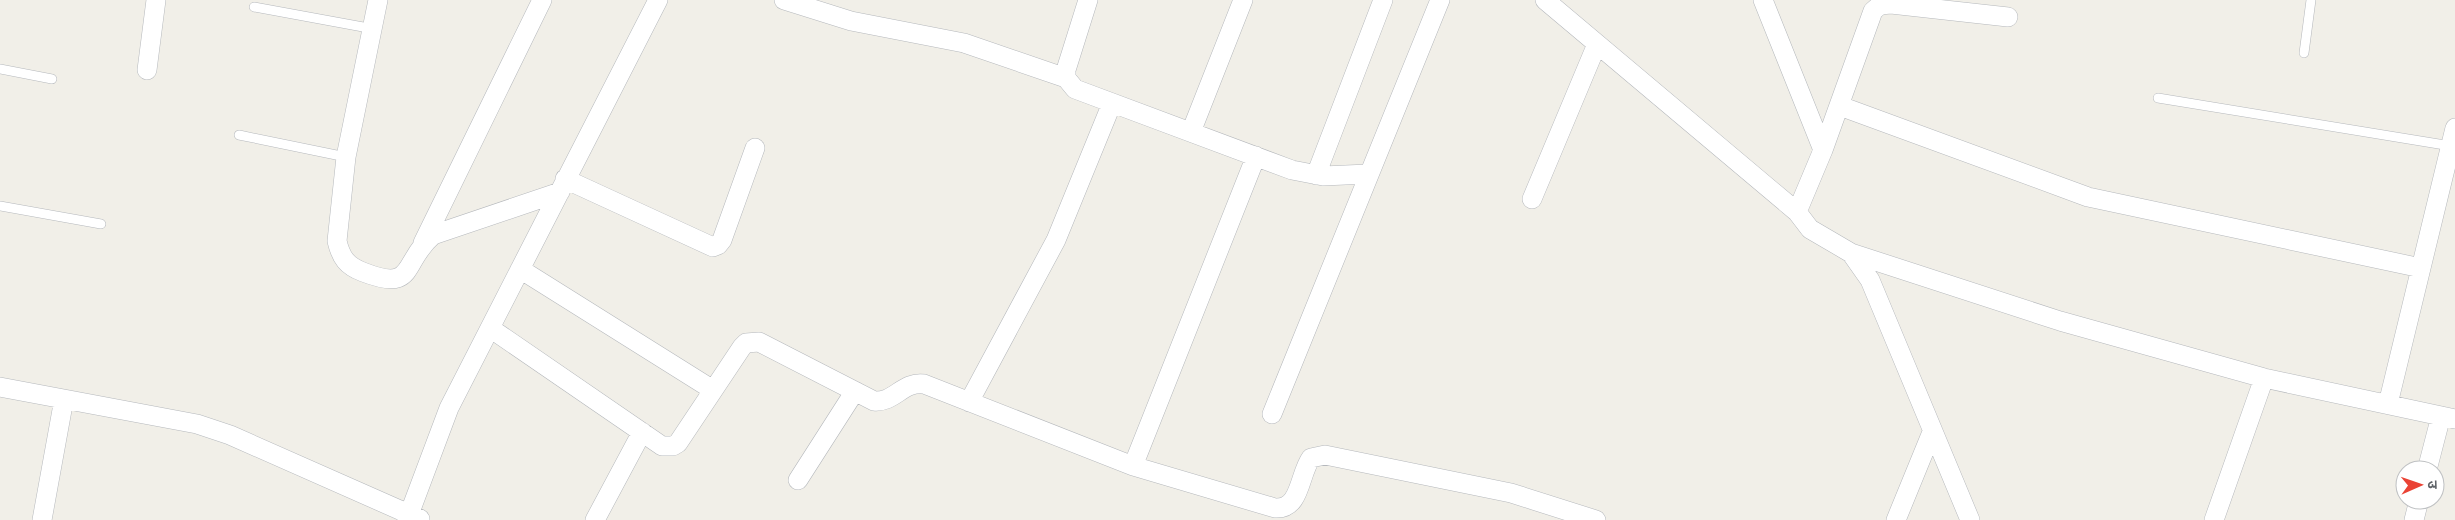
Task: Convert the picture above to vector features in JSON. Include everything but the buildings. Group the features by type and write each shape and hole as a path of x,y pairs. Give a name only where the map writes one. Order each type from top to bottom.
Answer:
{"street":[{"path":"148,70 156,0"},
{"path":"378,0 374,28 346,157 338,241 340,255 350,267 384,280 396,280 406,273 423,243 542,0"},
{"path":"0,387 197,424 230,435 413,518 440,427 658,0"},
{"path":"784,0 850,21 964,43 1066,78 1075,89 1292,170 1316,175 1368,174"},
{"path":"1066,78 1066,70 1088,0"},
{"path":"1191,132 1243,0"},
{"path":"1316,175 1383,0"},
{"path":"1272,414 1440,0"},
{"path":"1546,0 1797,212 1810,228 1851,253 2060,321 2264,378 2448,418 2431,460"},
{"path":"1763,0 1824,150"},
{"path":"1797,212 1824,150 1873,11 1880,5 1890,4 2008,17"},
{"path":"1532,199 1597,44"},
{"path":"969,402 1056,240 1112,103"},
{"path":"1840,106 2088,197 2421,268"},
{"path":"2388,404 2453,137"},
{"path":"423,243 433,235 563,186 713,247 722,240 755,148"},
{"path":"1133,466 1256,156"},
{"path":"1851,253 1870,280 1970,520"},
{"path":"520,269 713,390"},
{"path":"490,328 662,446 672,446 678,443 742,347 752,341 759,342 874,401 881,402 888,399 916,382 1133,466 1283,509 1290,506 1295,498 1306,465 1312,458 1326,455 1511,493 1596,520"},
{"path":"2214,520 2264,378"},
{"path":"798,480 855,391"},
{"path":"42,520 64,399"},
{"path":"595,520 642,432"},
{"path":"1896,520 1932,432"}],"lane":[{"path":"2304,53 2311,0"},
{"path":"254,6 374,28"},
{"path":"0,69 52,79"},
{"path":"2158,98 2453,137"},
{"path":"239,135 346,157"},
{"path":"0,206 101,224"}]}
